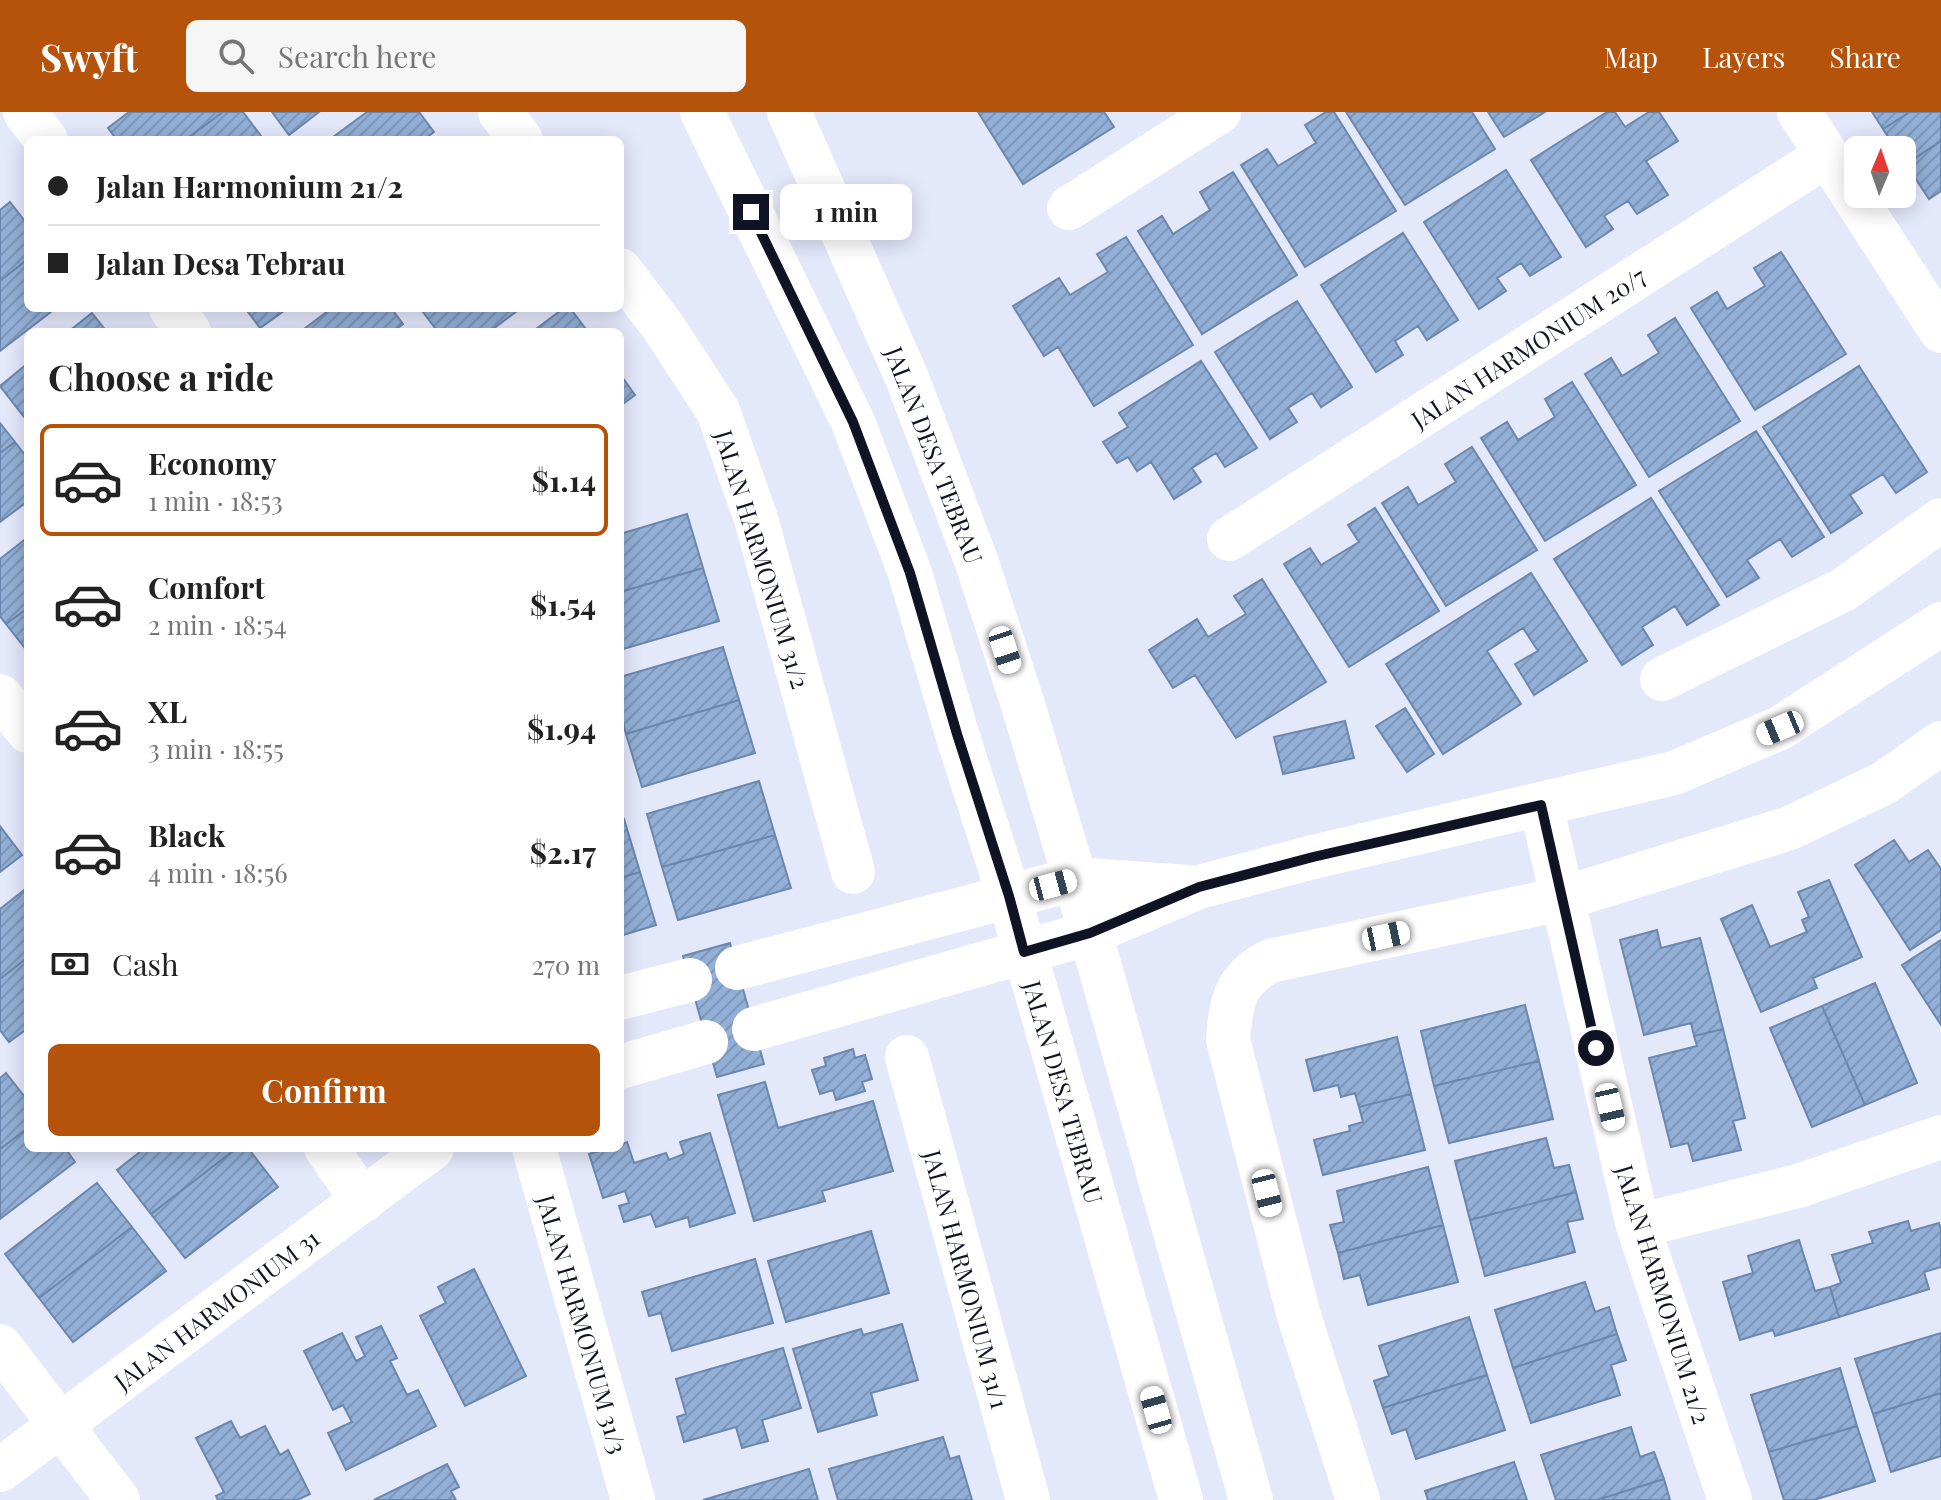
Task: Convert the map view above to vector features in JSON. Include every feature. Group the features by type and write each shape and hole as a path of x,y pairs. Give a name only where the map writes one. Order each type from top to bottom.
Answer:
{"street":[{"path":"25,112 43,136"},
{"path":"500,112 518,136"},
{"name":"JALAN DESA TEBRAU","path":"702,112 853,422 910,573 1009,896 1181,1500"},
{"name":"JALAN DESA TEBRAU","path":"789,112 907,378 972,549 1075,879 1251,1500"},
{"path":"1069,208 1219,112"},
{"path":"1799,112 1941,331"},
{"name":"JALAN HARMONIUM 20/7","path":"1229,539 1827,155"},
{"name":"JALAN HARMONIUM 31/2","path":"624,275 664,328 718,411 756,519 853,872"},
{"path":"1662,679 1843,590 1941,520"},
{"path":"754,1029 1090,933 1199,887 1313,857 1674,773 1780,728 1941,624"},
{"path":"0,696 24,726"},
{"path":"1358,1500 1299,1316 1228,1040 1231,1013 1239,988 1249,972 1270,961 1561,899 1790,828 1884,783 1941,743"},
{"name":"JALAN HARMONIUM 21/2","path":"1541,805 1638,1226 1730,1500"},
{"path":"737,968 1075,879 1199,887"},
{"path":"794,953 840,1004"},
{"path":"624,997 690,980"},
{"path":"624,1066 706,1042"},
{"name":"JALAN HARMONIUM 31/1","path":"907,1057 1028,1500"},
{"path":"1638,1226 1798,1186 1941,1137"},
{"path":"329,1152 363,1201"},
{"name":"JALAN HARMONIUM 31","path":"0,1470 427,1152"},
{"name":"JALAN HARMONIUM 31/3","path":"535,1152 633,1500"},
{"path":"0,1346 118,1500"}],"building":[{"path":"129,112 223,112 190,136 114,136 108,128"},
{"path":"223,112 243,112 261,136 190,136"},
{"path":"272,112 319,112 289,135"},
{"path":"367,112 419,112 434,132 428,136 334,136"},
{"path":"978,112 1104,112 1114,127 1023,184"},
{"path":"1326,112 1334,112 1396,211 1305,267 1241,165 1267,149 1278,166 1316,143 1305,125"},
{"path":"1346,112 1472,112 1495,149 1405,205"},
{"path":"1488,112 1545,112 1504,137"},
{"path":"1607,112 1615,112 1625,127 1649,112 1659,112 1678,141 1646,161 1668,195 1637,214 1628,201 1604,216 1613,229 1586,247 1531,160"},
{"path":"1872,112 1910,112 1883,129"},
{"path":"1910,112 1941,112 1941,141 1916,157 1916,136 1888,136 1883,129"},
{"path":"1941,141 1941,191 1929,199 1916,179 1916,157"},
{"path":"1506,170 1561,257 1530,276 1521,263 1497,278 1506,291 1479,309 1424,222"},
{"path":"1233,172 1297,275 1202,334 1138,231 1162,216 1173,234 1210,210 1200,192"},
{"path":"10,202 24,220 24,262 0,281 0,210"},
{"path":"1403,233 1458,320 1427,340 1418,326 1395,341 1403,355 1376,372 1321,285"},
{"path":"1126,237 1193,345 1094,406 1058,347 1044,356 1013,306 1059,278 1070,295 1108,272 1097,254"},
{"path":"1781,252 1846,354 1755,410 1691,308 1717,292 1727,309 1765,286 1754,268"},
{"path":"24,262 24,312 51,312 30,328 24,328 24,333 0,351 0,281"},
{"path":"1297,301 1352,387 1321,407 1312,393 1288,408 1297,422 1270,439 1215,352"},
{"path":"248,312 282,312 260,328"},
{"path":"327,312 394,312 403,324 398,328 305,328"},
{"path":"423,312 516,312 494,328 435,328"},
{"path":"559,312 573,312 585,328 537,328"},
{"path":"92,313 104,328 73,328"},
{"path":"1675,318 1740,421 1649,477 1585,374 1611,358 1622,376 1659,353 1648,335"},
{"path":"1201,361 1257,448 1225,467 1216,453 1192,468 1201,482 1174,499 1151,462 1137,471 1128,457 1117,463 1103,442 1128,427 1119,413"},
{"path":"24,366 24,417 0,386"},
{"path":"1859,366 1927,472 1896,493 1883,474 1850,495 1862,513 1831,533 1763,427"},
{"path":"624,380 635,395 624,403"},
{"path":"1572,382 1636,485 1545,541 1481,438 1507,422 1518,440 1555,417 1545,399"},
{"path":"0,423 15,442 0,453"},
{"path":"1756,431 1824,537 1792,557 1780,539 1747,560 1759,578 1727,597 1659,491"},
{"path":"15,442 24,454 24,504 0,522 0,453"},
{"path":"1472,447 1537,550 1446,606 1382,503 1408,487 1418,505 1456,482 1445,464"},
{"path":"1651,498 1719,605 1687,625 1675,606 1642,627 1653,645 1622,665 1554,559"},
{"path":"1375,508 1439,611 1349,667 1284,564 1310,548 1321,565 1359,542 1348,525"},
{"path":"687,514 703,568 624,591 624,533"},
{"path":"24,540 24,611 6,624 0,616 0,559"},
{"path":"703,568 719,621 624,649 624,591"},
{"path":"1531,573 1587,661 1534,695 1515,664 1538,651 1523,628 1487,651 1521,704 1443,754 1386,664"},
{"path":"1262,579 1326,682 1236,738 1195,675 1173,688 1149,650 1197,619 1208,637 1246,614 1234,596"},
{"path":"24,611 24,647 6,624"},
{"path":"723,647 739,700 626,734 624,676"},
{"path":"739,700 755,753 642,787 626,734"},
{"path":"1405,708 1434,754 1407,772 1376,726"},
{"path":"1345,721 1354,758 1283,774 1274,737"},
{"path":"759,781 775,835 662,867 647,814"},
{"path":"624,819 640,872 624,877"},
{"path":"0,826 22,855 0,872"},
{"path":"775,835 791,888 678,920 662,867"},
{"path":"1894,840 1909,862 1928,850 1941,869 1941,930 1910,950 1855,865"},
{"path":"640,872 656,925 624,935 624,877"},
{"path":"1829,880 1862,957 1813,978 1817,988 1761,1012 1721,919 1752,905 1770,947 1807,932 1802,920 1809,917 1798,892"},
{"path":"24,890 24,960 0,979 0,909"},
{"path":"1657,930 1661,948 1700,938 1723,1029 1694,1036 1691,1023 1644,1035 1620,940"},
{"path":"1941,940 1941,1025 1902,965"},
{"path":"730,943 764,1064 717,1077 683,956"},
{"path":"24,960 24,1031 9,1042 0,1030 0,979"},
{"path":"1875,983 1917,1083 1865,1105 1822,1006"},
{"path":"1525,1005 1539,1061 1434,1086 1421,1031"},
{"path":"1822,1006 1865,1105 1812,1127 1770,1028"},
{"path":"1723,1029 1745,1118 1733,1121 1741,1150 1693,1161 1688,1143 1671,1147 1649,1058 1697,1046 1694,1036"},
{"path":"1397,1037 1411,1094 1359,1107 1355,1093 1341,1097 1338,1085 1314,1091 1306,1060"},
{"path":"853,1049 855,1058 865,1055 872,1079 862,1082 865,1091 836,1100 833,1090 820,1094 812,1070 826,1066 824,1058"},
{"path":"1539,1061 1553,1119 1449,1143 1434,1086"},
{"path":"6,1073 24,1096 24,1131 0,1149 0,1078"},
{"path":"765,1082 778,1128 873,1101 893,1171 822,1191 825,1201 754,1221 718,1095"},
{"path":"1411,1094 1425,1150 1323,1175 1314,1140 1350,1131 1349,1126 1363,1122 1359,1107"},
{"path":"24,1131 24,1152 68,1152 75,1162 0,1219 0,1149"},
{"path":"710,1133 735,1213 690,1227 688,1217 656,1227 651,1214 624,1222 619,1206 629,1203 625,1191 603,1198 589,1154 624,1152 624,1143 627,1142 634,1163 666,1153 669,1160 684,1154 680,1142"},
{"path":"1546,1138 1554,1168 1569,1165 1576,1192 1470,1220 1455,1161"},
{"path":"140,1152 232,1152 151,1214 117,1170"},
{"path":"232,1152 251,1152 278,1187 185,1258 151,1214"},
{"path":"1428,1167 1443,1225 1338,1253 1330,1225 1344,1222 1337,1191"},
{"path":"97,1183 132,1227 39,1298 5,1254"},
{"path":"1576,1192 1583,1219 1567,1222 1575,1252 1485,1276 1470,1220"},
{"path":"1908,1221 1911,1231 1939,1223 1941,1267 1924,1272 1929,1289 1839,1317 1830,1287 1841,1283 1832,1255 1873,1243 1869,1232"},
{"path":"1443,1225 1458,1282 1368,1305 1360,1275 1344,1279 1338,1253"},
{"path":"132,1227 166,1271 73,1342 39,1298"},
{"path":"871,1231 889,1293 786,1322 768,1261"},
{"path":"1799,1240 1815,1291 1830,1287 1839,1317 1775,1336 1773,1330 1740,1340 1723,1282 1753,1273 1748,1256"},
{"path":"755,1259 773,1323 672,1351 661,1313 649,1316 642,1292"},
{"path":"474,1269 526,1376 465,1406 420,1316 446,1303 438,1287"},
{"path":"1585,1282 1595,1312 1609,1307 1617,1334 1513,1368 1495,1310"},
{"path":"1469,1317 1487,1375 1383,1408 1374,1381 1389,1376 1379,1346"},
{"path":"902,1324 918,1380 871,1393 877,1415 818,1432 793,1349 861,1329 863,1335"},
{"path":"381,1326 397,1358 390,1361 407,1395 418,1390 436,1426 346,1470 328,1433 352,1422 343,1405 333,1410 304,1351 342,1333 356,1361 365,1356 356,1337"},
{"path":"1941,1333 1941,1393 1873,1414 1855,1359"},
{"path":"1617,1334 1626,1360 1611,1365 1620,1395 1531,1423 1513,1368"},
{"path":"783,1348 801,1408 762,1420 768,1441 742,1448 736,1427 684,1442 677,1417 686,1414 676,1379"},
{"path":"1840,1368 1857,1426 1769,1452 1751,1395"},
{"path":"1487,1375 1505,1430 1416,1459 1406,1429 1392,1434 1383,1408"},
{"path":"1941,1393 1941,1456 1891,1472 1873,1414"},
{"path":"231,1421 240,1438 265,1426 280,1455 288,1450 310,1494 297,1500 218,1500 216,1496 224,1492 196,1438"},
{"path":"1857,1426 1875,1481 1814,1500 1784,1500 1769,1452"},
{"path":"1631,1427 1640,1457 1654,1452 1664,1479 1597,1500 1556,1500 1541,1455"},
{"path":"943,1437 950,1459 959,1456 972,1500 838,1500 829,1469"},
{"path":"1514,1462 1527,1500 1428,1500 1425,1491"},
{"path":"447,1464 459,1487 451,1491 456,1500 374,1500"},
{"path":"809,1469 818,1500 703,1500"},
{"path":"1664,1479 1670,1500 1597,1500"}],"route":[{"path":"751,212 853,422 910,573 1024,952 1090,933 1199,887 1313,857 1541,805 1596,1048"}]}
